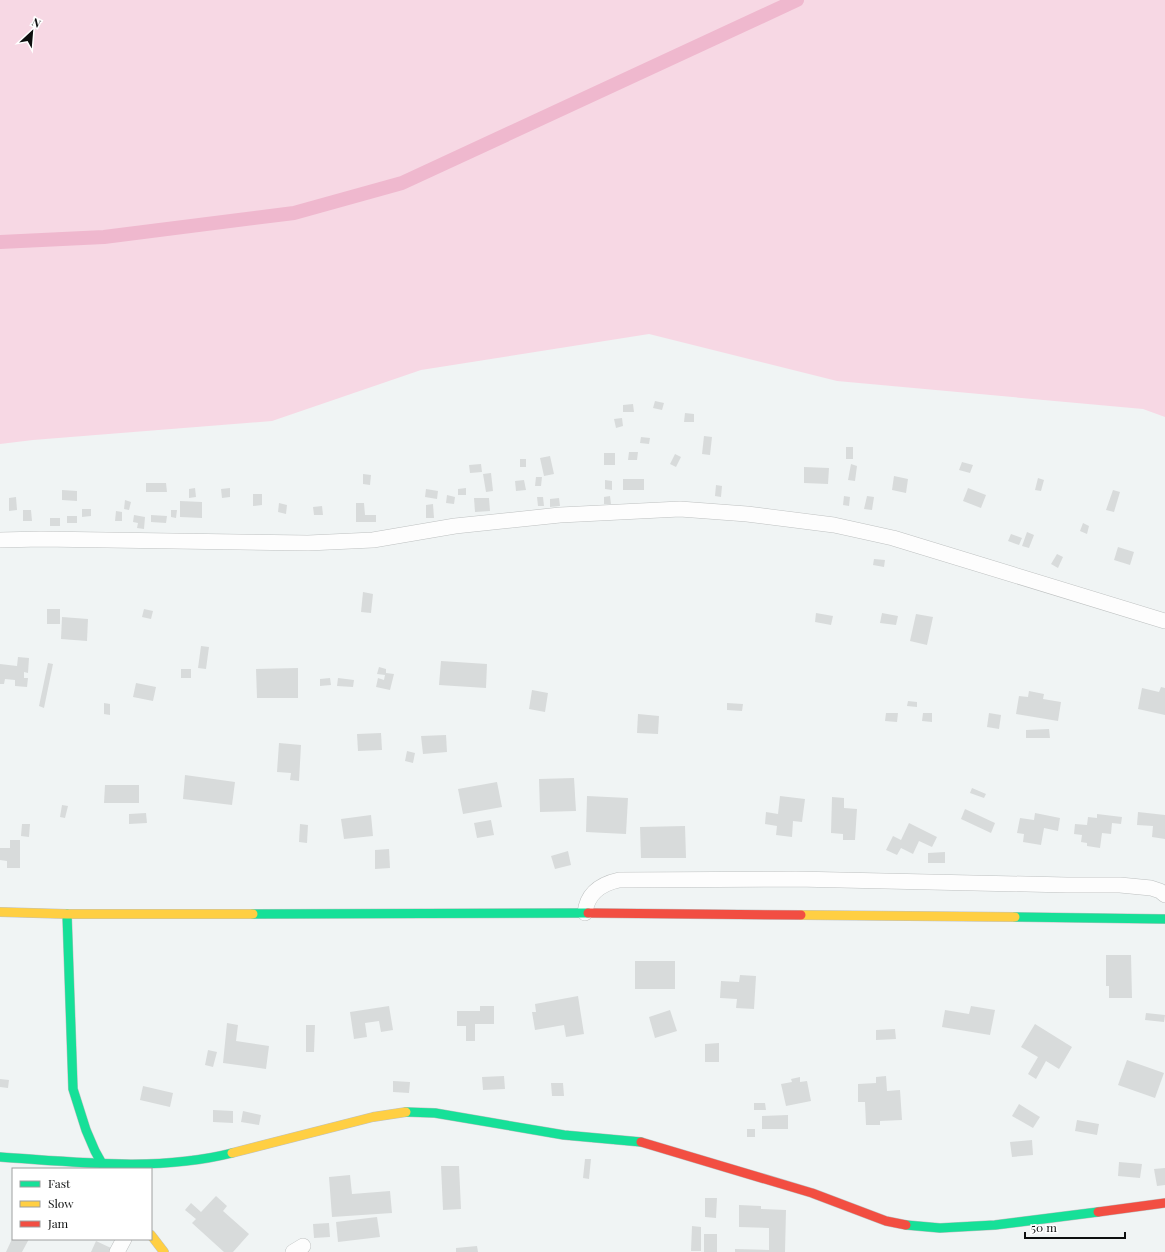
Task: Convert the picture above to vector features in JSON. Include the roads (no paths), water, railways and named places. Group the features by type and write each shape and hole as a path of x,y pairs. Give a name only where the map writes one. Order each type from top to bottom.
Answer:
{"main road":[{"path":"0,912 67,914 585,912 1165,920"},
{"path":"67,914 73,1089 76,1103 84,1124 103,1167"},
{"path":"0,1157 103,1167 209,1158 282,1141 373,1117 407,1112 435,1113 564,1136 643,1142 812,1193 886,1221 904,1225 940,1228 994,1225 1165,1203"},
{"path":"152,1236 164,1252"}],"street":[{"path":"0,540 40,539 315,542 373,540 455,526 560,515 687,510 747,514 834,525 893,538 1165,621"},
{"path":"585,912 586,904 593,893 608,883 619,880 796,879 1120,885 1151,888 1160,891 1165,895"},
{"path":"117,1252 123,1240"}],"waterway":[{"path":"0,242 104,237 294,213 402,183 797,0"}]}
